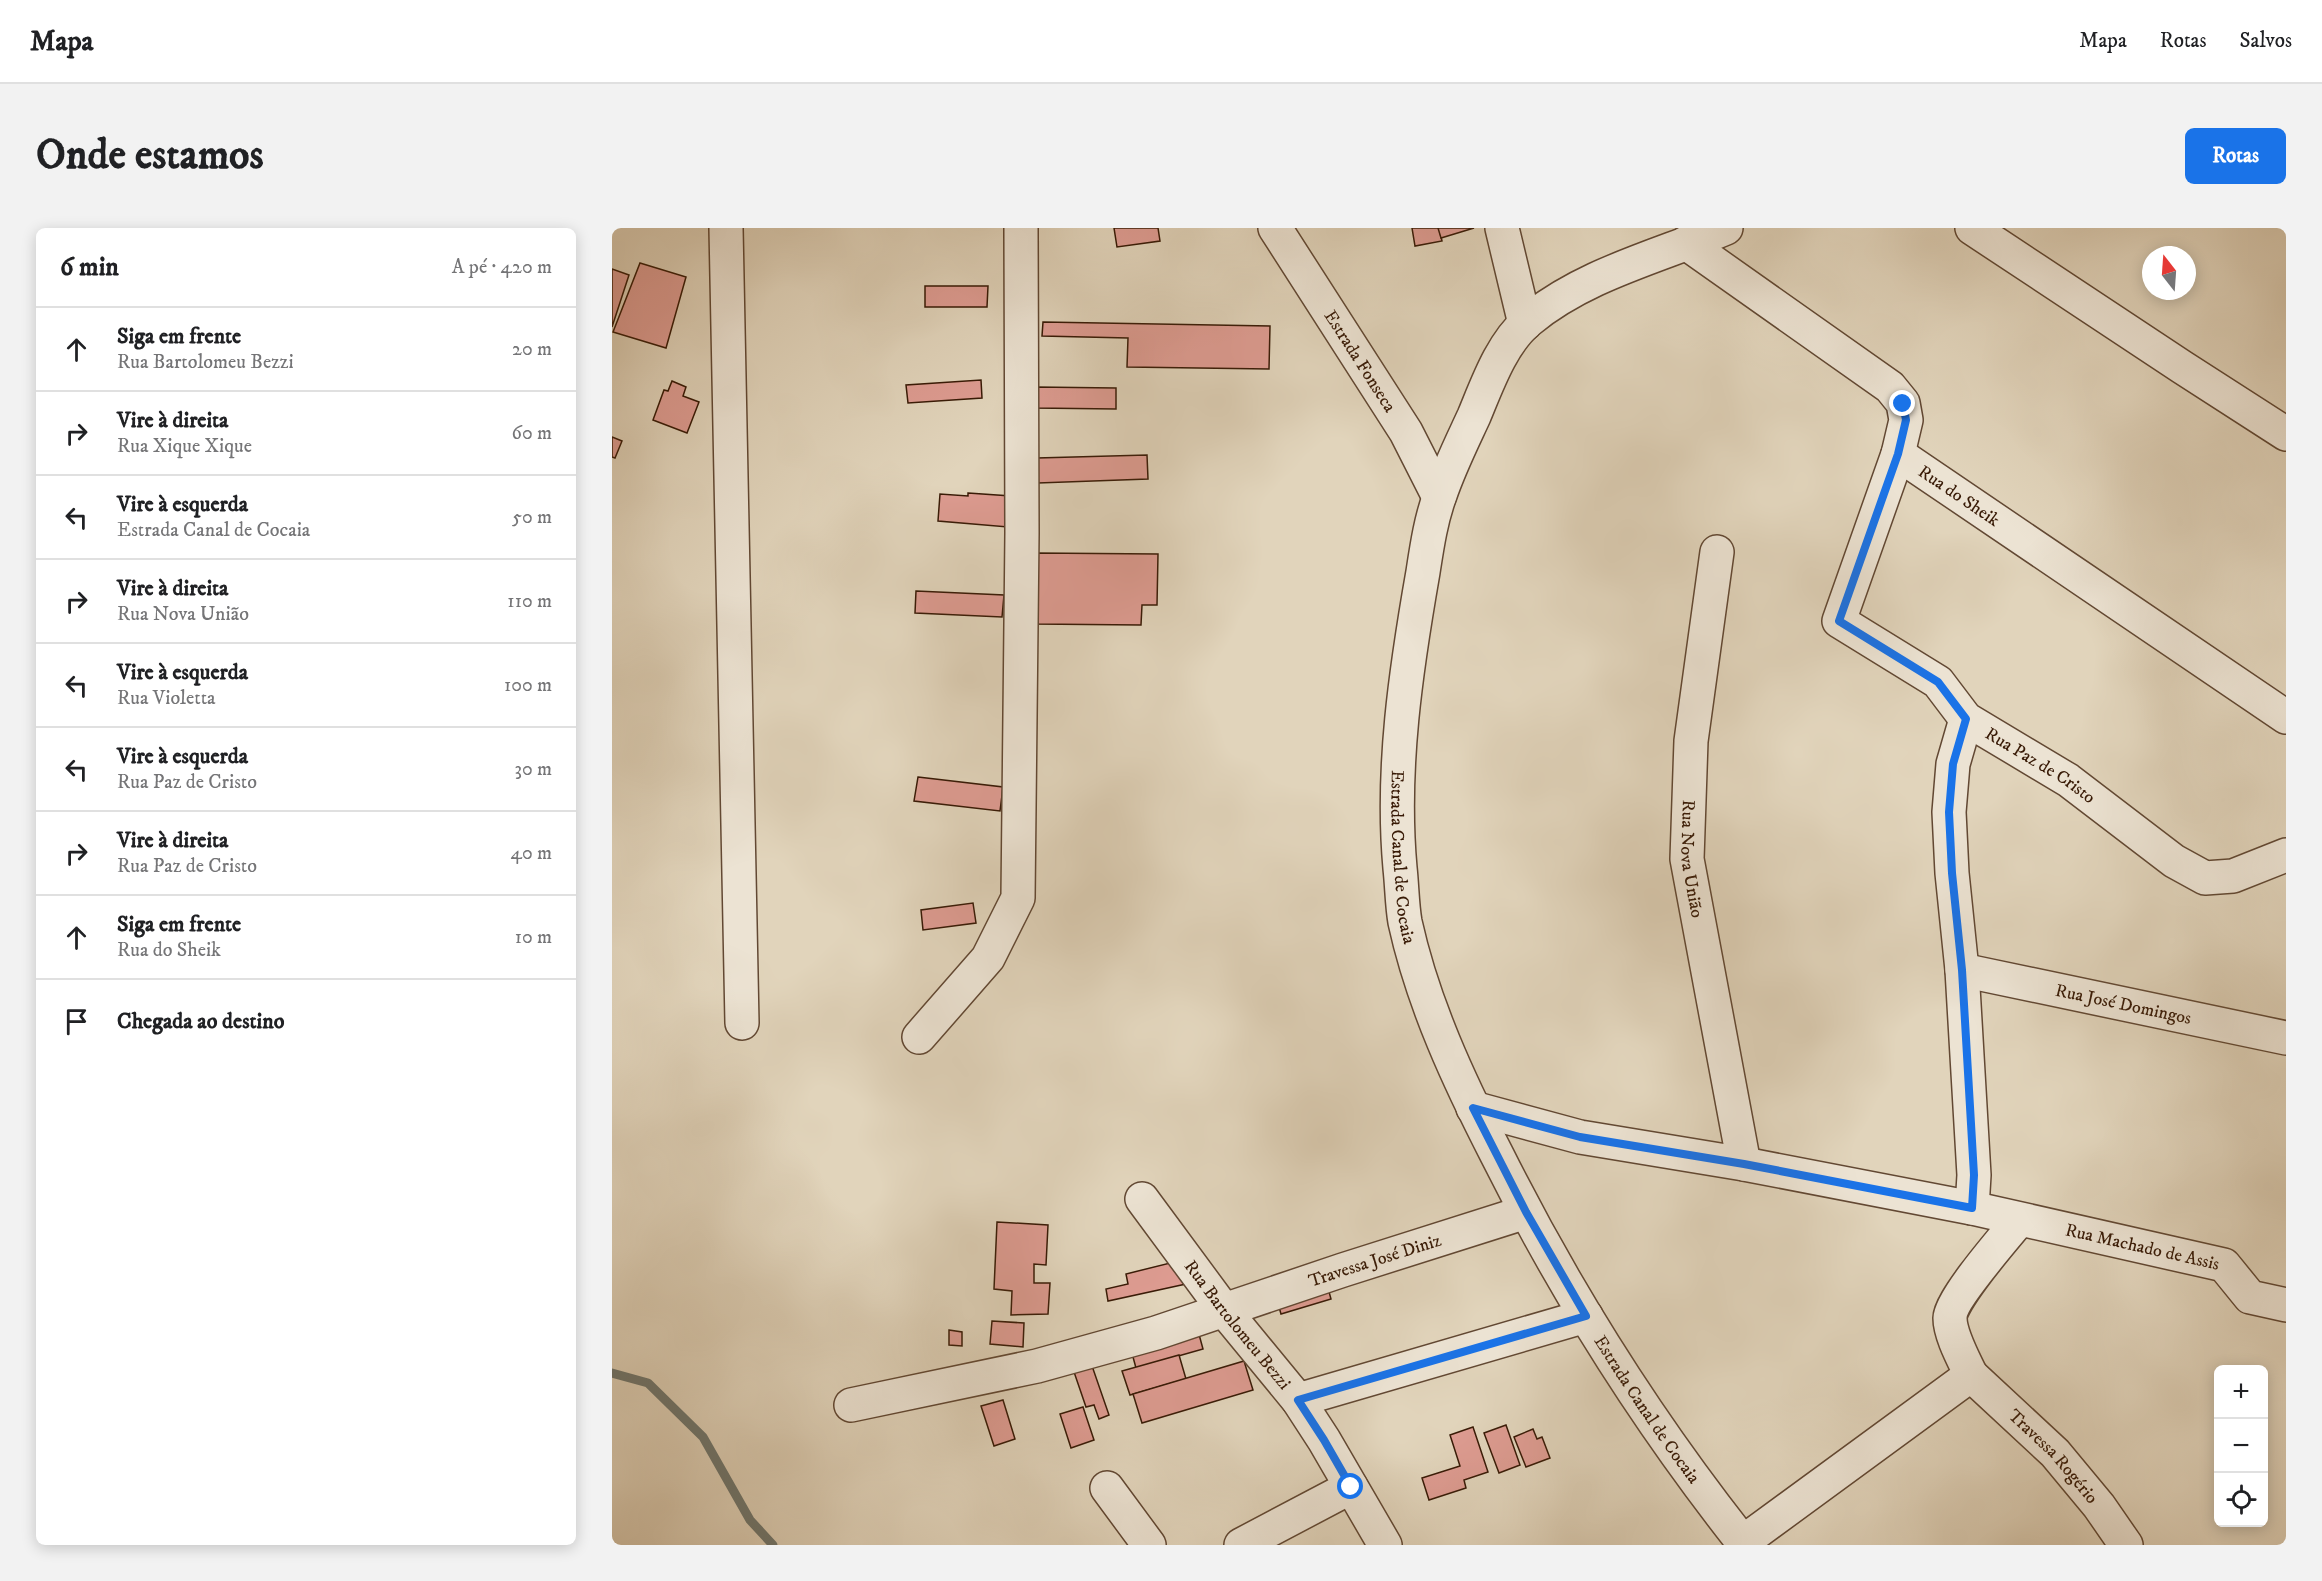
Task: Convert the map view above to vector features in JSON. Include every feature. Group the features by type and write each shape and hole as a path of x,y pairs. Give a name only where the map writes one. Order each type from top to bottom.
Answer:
{"street":[{"path":"726,228 742,1023"},
{"path":"919,1037 988,958 1018,898 1022,533 1021,228"},
{"name":"Estrada Fonseca","path":"1275,228 1406,432 1439,497"},
{"path":"1502,228 1525,324"},
{"name":"Estrada Canal de Cocaia","path":"1726,228 1601,278 1561,298 1525,324 1491,373 1439,497 1428,538 1413,627 1398,752 1397,837 1404,919 1424,990 1473,1108 1526,1212 1586,1316 1686,1470 1744,1544"},
{"path":"1972,228 2286,434"},
{"name":"Rua do Sheik","path":"1686,243 1890,387 1903,404 1906,420 1898,454 2286,717"},
{"name":"Rua Paz de Cristo","path":"1898,454 1839,621 1938,682 1966,719 2068,780 2174,861 2205,878 2233,876 2286,855"},
{"name":"Rua Nova União","path":"1717,552 1691,741 1687,860 1744,1164"},
{"path":"1966,719 1953,764 1949,812 1952,873 1962,970 1974,1175 1972,1208"},
{"name":"Rua José Domingos","path":"1962,970 2286,1038"},
{"path":"1473,1108 1580,1137 1744,1164 1972,1208 2019,1220 1956,1301 1950,1318 1958,1347 1971,1375 1744,1544"},
{"name":"Rua Bartolomeu Bezzi","path":"1142,1199 1224,1310 1298,1400 1385,1545"},
{"name":"Travessa José Diniz","path":"851,1405 1037,1366 1156,1333 1526,1212"},
{"name":"Rua Machado de Assis","path":"2019,1220 2224,1265 2250,1297 2286,1305"},
{"path":"1298,1400 1586,1316"},
{"name":"Travessa Rogério","path":"1971,1375 2055,1453 2099,1506 2123,1544"},
{"path":"1241,1545 1351,1487"},
{"path":"1107,1488 1149,1545"}],"building":[{"path":"1114,228 1158,228 1160,241 1117,247"},
{"path":"1412,228 1439,228 1442,241 1415,246"},
{"path":"1438,228 1474,228 1441,238"},
{"path":"640,263 686,277 666,348 613,332"},
{"path":"612,269 629,275 612,327"},
{"path":"925,286 988,286 987,307 925,307"},
{"path":"1043,322 1270,326 1269,369 1127,367 1128,338 1042,336"},
{"path":"981,380 982,398 908,403 906,385"},
{"path":"672,381 686,387 683,396 699,402 687,433 653,420 664,390 668,391"},
{"path":"1035,387 1116,388 1116,409 1034,408"},
{"path":"612,437 622,441 615,458 612,457"},
{"path":"1147,455 1148,479 1038,483 1037,458"},
{"path":"968,493 1011,496 1008,527 938,521 940,494 968,496"},
{"path":"1035,553 1158,554 1157,605 1142,605 1141,625 1034,624"},
{"path":"916,591 1004,595 1002,617 915,613"},
{"path":"918,777 1003,787 1000,811 914,801"},
{"path":"973,903 976,923 923,930 921,910"},
{"path":"997,1222 1048,1225 1046,1265 1034,1264 1034,1283 1050,1283 1048,1314 1011,1315 1012,1291 994,1289"},
{"path":"1170,1263 1186,1284 1108,1301 1106,1289 1128,1284 1126,1274"},
{"path":"1326,1281 1331,1299 1281,1314 1276,1296"},
{"path":"992,1321 1024,1323 1023,1347 990,1344"},
{"path":"1197,1327 1203,1349 1136,1368 1130,1346"},
{"path":"949,1330 962,1332 962,1346 949,1345"},
{"path":"1179,1355 1186,1379 1130,1395 1122,1371"},
{"path":"1244,1361 1253,1390 1142,1423 1133,1394"},
{"path":"1091,1363 1109,1415 1099,1419 1094,1405 1086,1407 1073,1369"},
{"path":"1003,1400 1015,1439 994,1446 981,1406"},
{"path":"1083,1407 1094,1440 1071,1448 1060,1414"},
{"path":"1506,1425 1520,1465 1499,1473 1484,1433"},
{"path":"1473,1427 1488,1472 1464,1480 1466,1488 1429,1500 1422,1478 1460,1466 1450,1435"},
{"path":"1533,1429 1537,1439 1542,1437 1550,1458 1526,1467 1514,1437"}],"waterway":[{"path":"612,1373 648,1383 703,1437 750,1520 773,1545"}],"route":[{"path":"1351,1487 1298,1400 1586,1316 1526,1212 1473,1108 1580,1137 1744,1164 1972,1208 1974,1175 1962,970 1952,873 1949,812 1953,764 1966,719 1938,682 1839,621 1898,454 1906,420 1903,404"}]}
